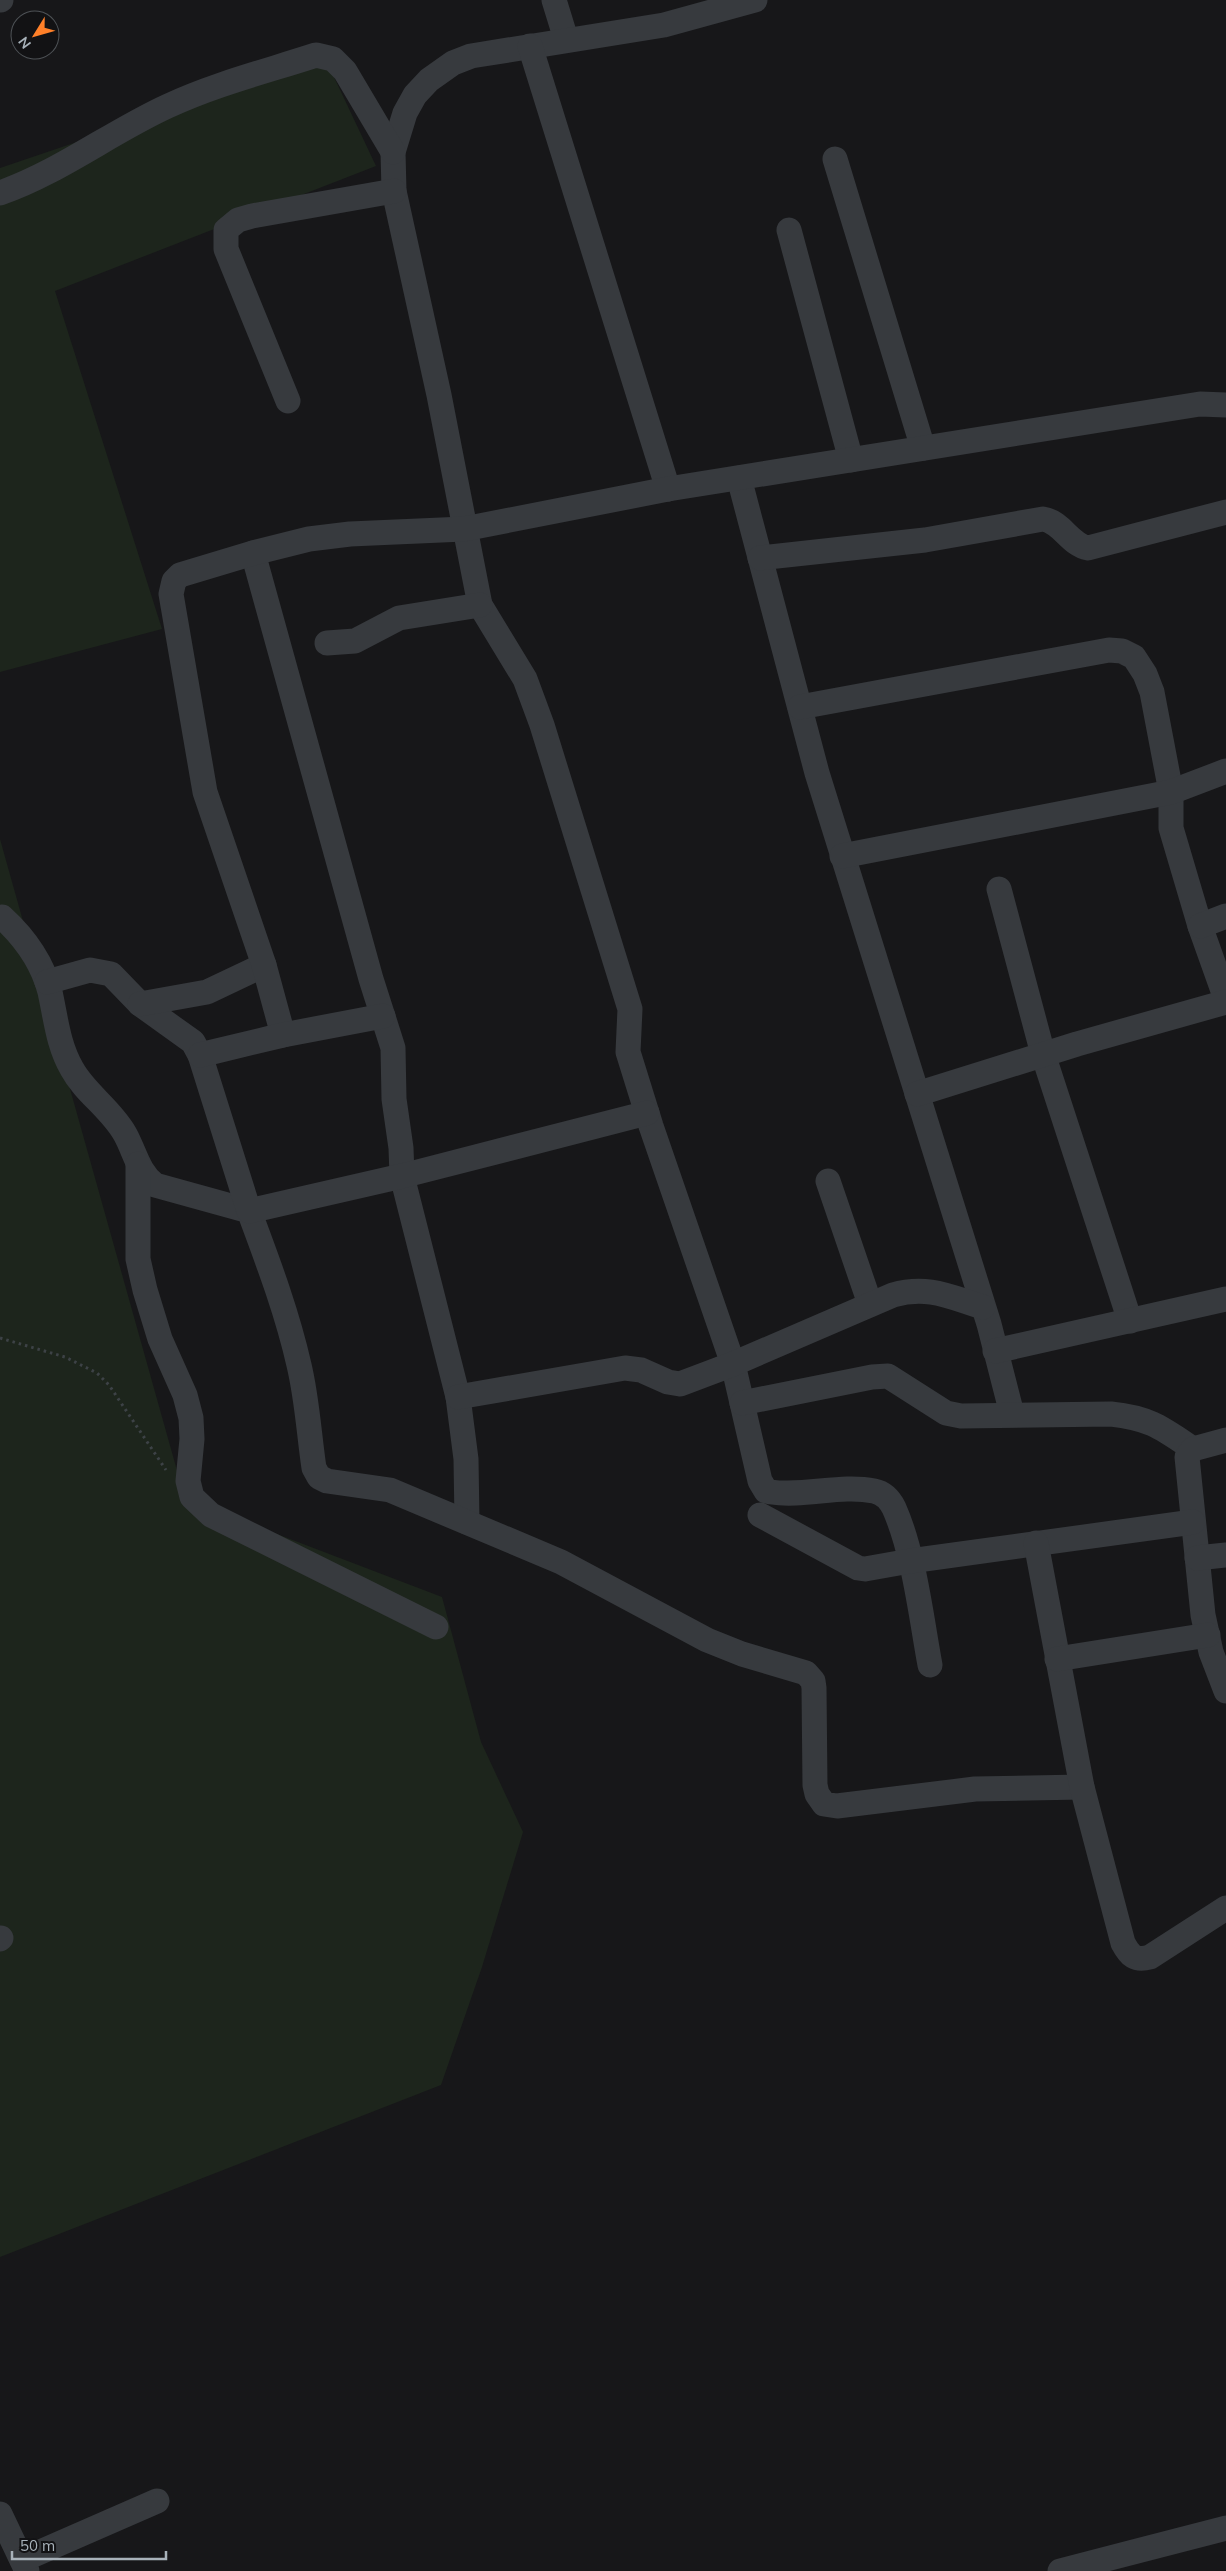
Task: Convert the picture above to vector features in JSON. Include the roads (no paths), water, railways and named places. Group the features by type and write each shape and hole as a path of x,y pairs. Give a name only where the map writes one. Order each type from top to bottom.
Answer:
{"street":[{"path":"554,0 566,40"},
{"path":"755,0 664,25 471,56 454,63 429,80 415,95 405,113 393,152 394,191 439,395 480,605 525,679 542,725 630,1010 628,1052 647,1113 734,1364 760,1482 766,1491 778,1494 858,1490 882,1493 894,1508 910,1561 930,1665"},
{"path":"530,46 668,489"},
{"path":"0,194 56,168 169,105 208,89 316,55 333,59 345,71 393,152"},
{"path":"835,158 923,448"},
{"path":"288,401 226,249 226,230 238,220 252,216 394,191"},
{"path":"788,230 851,460"},
{"path":"283,1035 264,965 205,792 171,594 174,581 180,575 253,552 309,539 350,534 464,529 668,489 1200,404 1226,405"},
{"path":"739,478 842,856 983,1307 1012,1414"},
{"path":"760,558 925,540 1038,519 1053,522 1078,544 1088,548 1226,512"},
{"path":"253,552 393,1048 394,1099 401,1148 402,1176 458,1397 466,1459 467,1522"},
{"path":"327,643 355,641 400,618 480,605"},
{"path":"800,707 1109,650 1122,651 1134,657 1145,674 1152,692 1171,792 1171,828 1200,926 1226,1000 1043,1054 917,1094"},
{"path":"842,856 1171,792 1226,771"},
{"path":"999,889 1043,1054 1130,1322"},
{"path":"1200,926 1226,916"},
{"path":"2,917 18,932 35,954 47,982 64,1054 83,1085 124,1132 146,1178 155,1185 249,1211 402,1176 647,1113"},
{"path":"140,1004 207,992 264,965"},
{"path":"47,982 78,972 103,971 110,974 140,1004 193,1042 200,1055 249,1211 278,1286 300,1367 314,1468 319,1477 327,1481 390,1490 562,1562 644,1608 714,1643 742,1654 801,1671 810,1676 814,1688 815,1785 817,1794 824,1804 837,1806 975,1789 1082,1787"},
{"path":"200,1055 283,1035 383,1016"},
{"path":"138,1164 138,1259 144,1290 160,1339 185,1395 191,1418 192,1439 188,1481 192,1498 211,1516 436,1627"},
{"path":"828,1181 870,1304"},
{"path":"458,1397 625,1368 641,1370 668,1382 680,1384 734,1364 870,1304 912,1290 930,1291 983,1307"},
{"path":"995,1351 1226,1299"},
{"path":"742,1403 872,1377 888,1376 946,1413 961,1416 1012,1414 1111,1414 1135,1416 1154,1423 1193,1449"},
{"path":"1226,1440 1193,1449 1187,1457 1203,1615 1226,1691"},
{"path":"760,1515 858,1568 865,1569 910,1561 1193,1522"},
{"path":"1036,1543 1082,1787 1123,1943 1133,1958 1140,1960 1150,1957 1226,1908"},
{"path":"1197,1558 1226,1555"},
{"path":"1057,1659 1208,1635"},
{"path":"0,2514 25,2566 157,2501"},
{"path":"1060,2571 1123,2563 1226,2528"}]}
